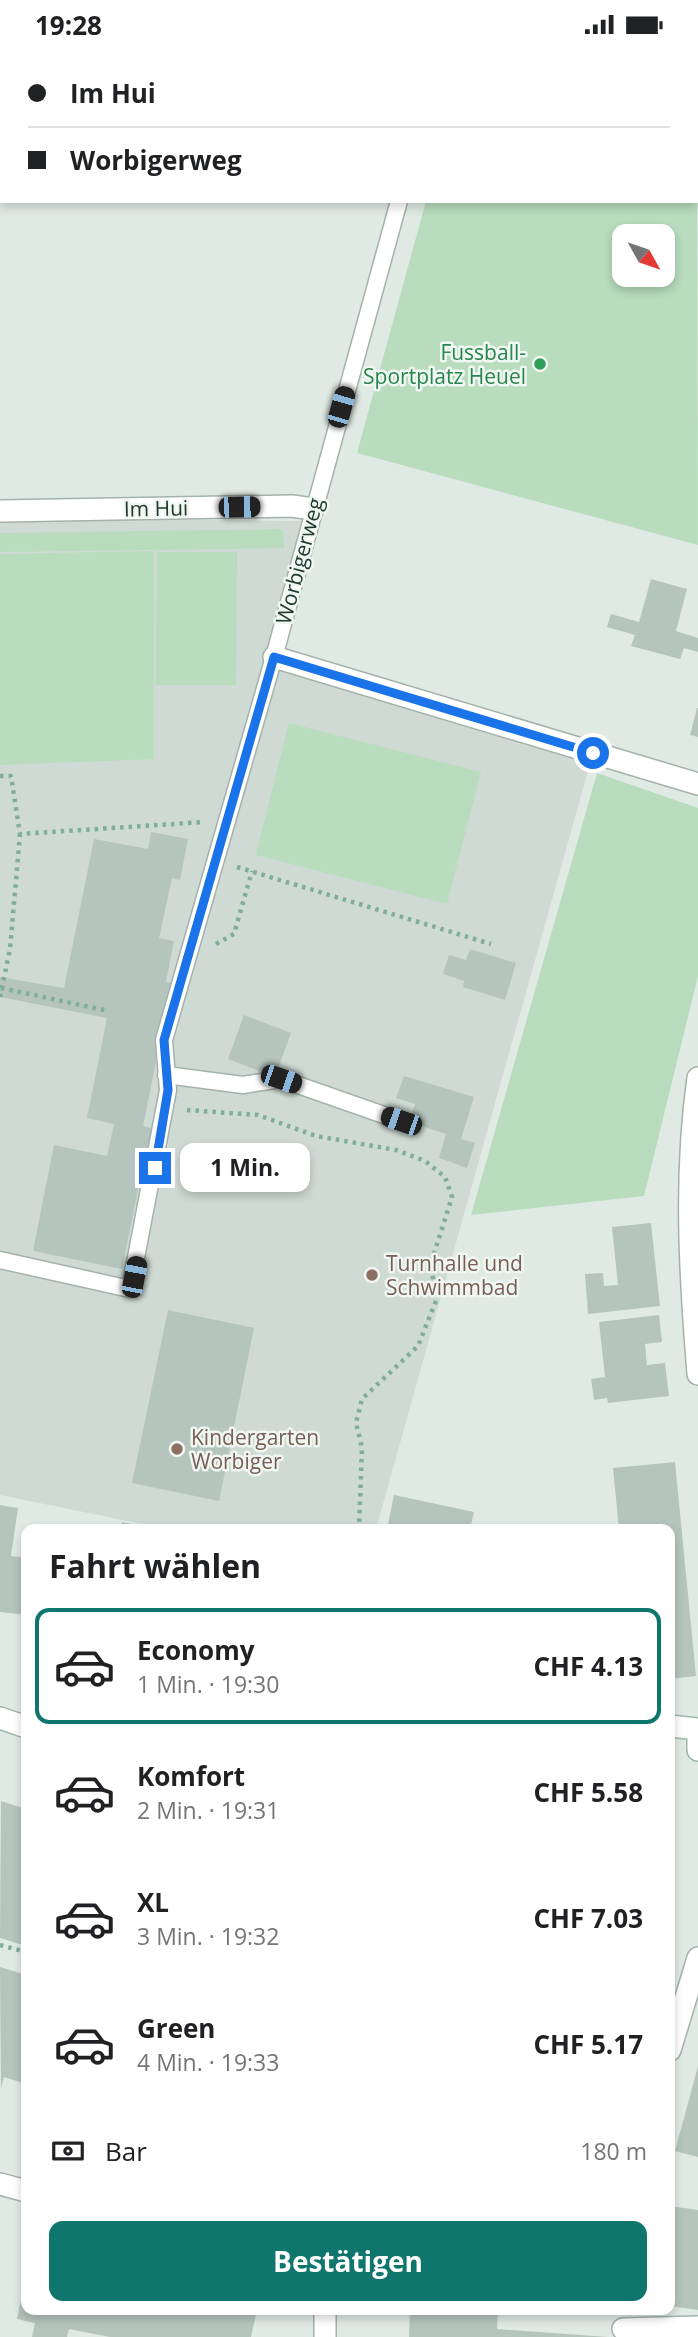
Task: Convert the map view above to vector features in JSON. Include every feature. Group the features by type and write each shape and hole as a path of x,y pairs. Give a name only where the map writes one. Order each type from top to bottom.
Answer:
{"street":[{"name":"Im Hui","path":"0,511 292,506 313,509"},
{"path":"274,657 698,784"},
{"path":"698,1078 689,1140 689,1264 698,1374"},
{"path":"0,1718 21,1725"},
{"path":"675,1727 698,1731 698,1750"},
{"path":"675,2034 698,1958"},
{"path":"0,2184 21,2190"},
{"path":"325,2315 325,2337"},
{"path":"622,2325 698,2327"}],"lane":[{"name":"Worbigerweg","path":"0,1260 130,1289 165,1109 164,1040 225,820 274,657 398,203"},
{"path":"166,1075 243,1085 281,1079 401,1121"}],"path":[{"path":"0,776 11,776 20,834 10,949 0,997"},
{"path":"20,834 225,820"},
{"path":"237,927 252,871 491,944"},
{"path":"1,988 109,1011"},
{"path":"165,1109 258,1115 316,1136 396,1150 425,1161 445,1177 452,1196 431,1263 436,1301 418,1346 362,1399 356,1423 362,1448 359,1524"},
{"path":"0,1945 21,1951"}],"shaded area":[{"path":"0,518 310,521 271,667 593,753 377,1524 142,1524 0,1495"}],"green space":[{"name":"Fussball- Sportplatz Heuel","path":"425,203 697,203 698,545 357,453"},
{"path":"283,529 284,548 0,552 0,533"},
{"path":"154,551 154,759 0,765 0,554"},
{"path":"157,552 237,552 236,685 156,685"},
{"path":"289,723 481,772 447,904 256,855"},
{"path":"597,773 698,808 698,976 644,1196 471,1215"}],"building":[{"path":"651,579 687,589 676,631 698,638 698,652 684,648 680,659 631,646 635,635 607,627 611,614 639,622"},
{"path":"698,708 698,737 690,735"},
{"path":"151,832 188,839 180,880 172,878 159,938 174,941 166,982 172,983 143,1126 157,1129 149,1171 142,1170 122,1269 33,1251 54,1145 107,1156 114,1124 87,1118 107,1018 0,997 0,977 64,988 94,839 148,849"},
{"path":"470,949 516,963 505,1000 463,987 464,981 443,974 449,955 466,960"},
{"path":"244,1015 291,1033 275,1077 228,1059"},
{"path":"404,1076 474,1097 461,1139 475,1143 467,1168 439,1158 446,1134 409,1122 415,1104 396,1098"},
{"path":"651,1223 660,1306 588,1314 585,1274 603,1273 604,1286 618,1285 612,1227"},
{"path":"168,1310 254,1328 219,1501 132,1483"},
{"path":"659,1315 662,1342 645,1344 647,1365 665,1363 669,1396 608,1403 607,1398 594,1400 591,1379 605,1377 599,1322"},
{"path":"675,1462 696,1676 675,1678 675,1524 619,1524 613,1468"},
{"path":"394,1495 474,1512 471,1524 388,1524"},
{"path":"0,1505 18,1508 11,1556 21,1557 21,1614 0,1612"},
{"path":"1,1801 21,1807 21,1944 0,1938"},
{"path":"0,1967 21,1973 21,2082 4,2077 1,2088"},
{"path":"698,2066 698,2157 675,2151"},
{"path":"675,2207 698,2210 698,2310 675,2307"},
{"path":"21,2300 21,2315 256,2315 251,2337 110,2337 69,2329 67,2337 32,2337 35,2323 17,2319"},
{"path":"410,2315 498,2315 497,2329 608,2337 409,2337"}],"place":[{"name":"Fussball- Sportplatz Heuel","path":"540,364"},
{"name":"Turnhalle und Schwimmbad","path":"372,1275"},
{"name":"Kindergarten Worbiger","path":"177,1449"}],"route":[{"path":"155,1168 168,1090 164,1040 274,657 593,753"}]}
